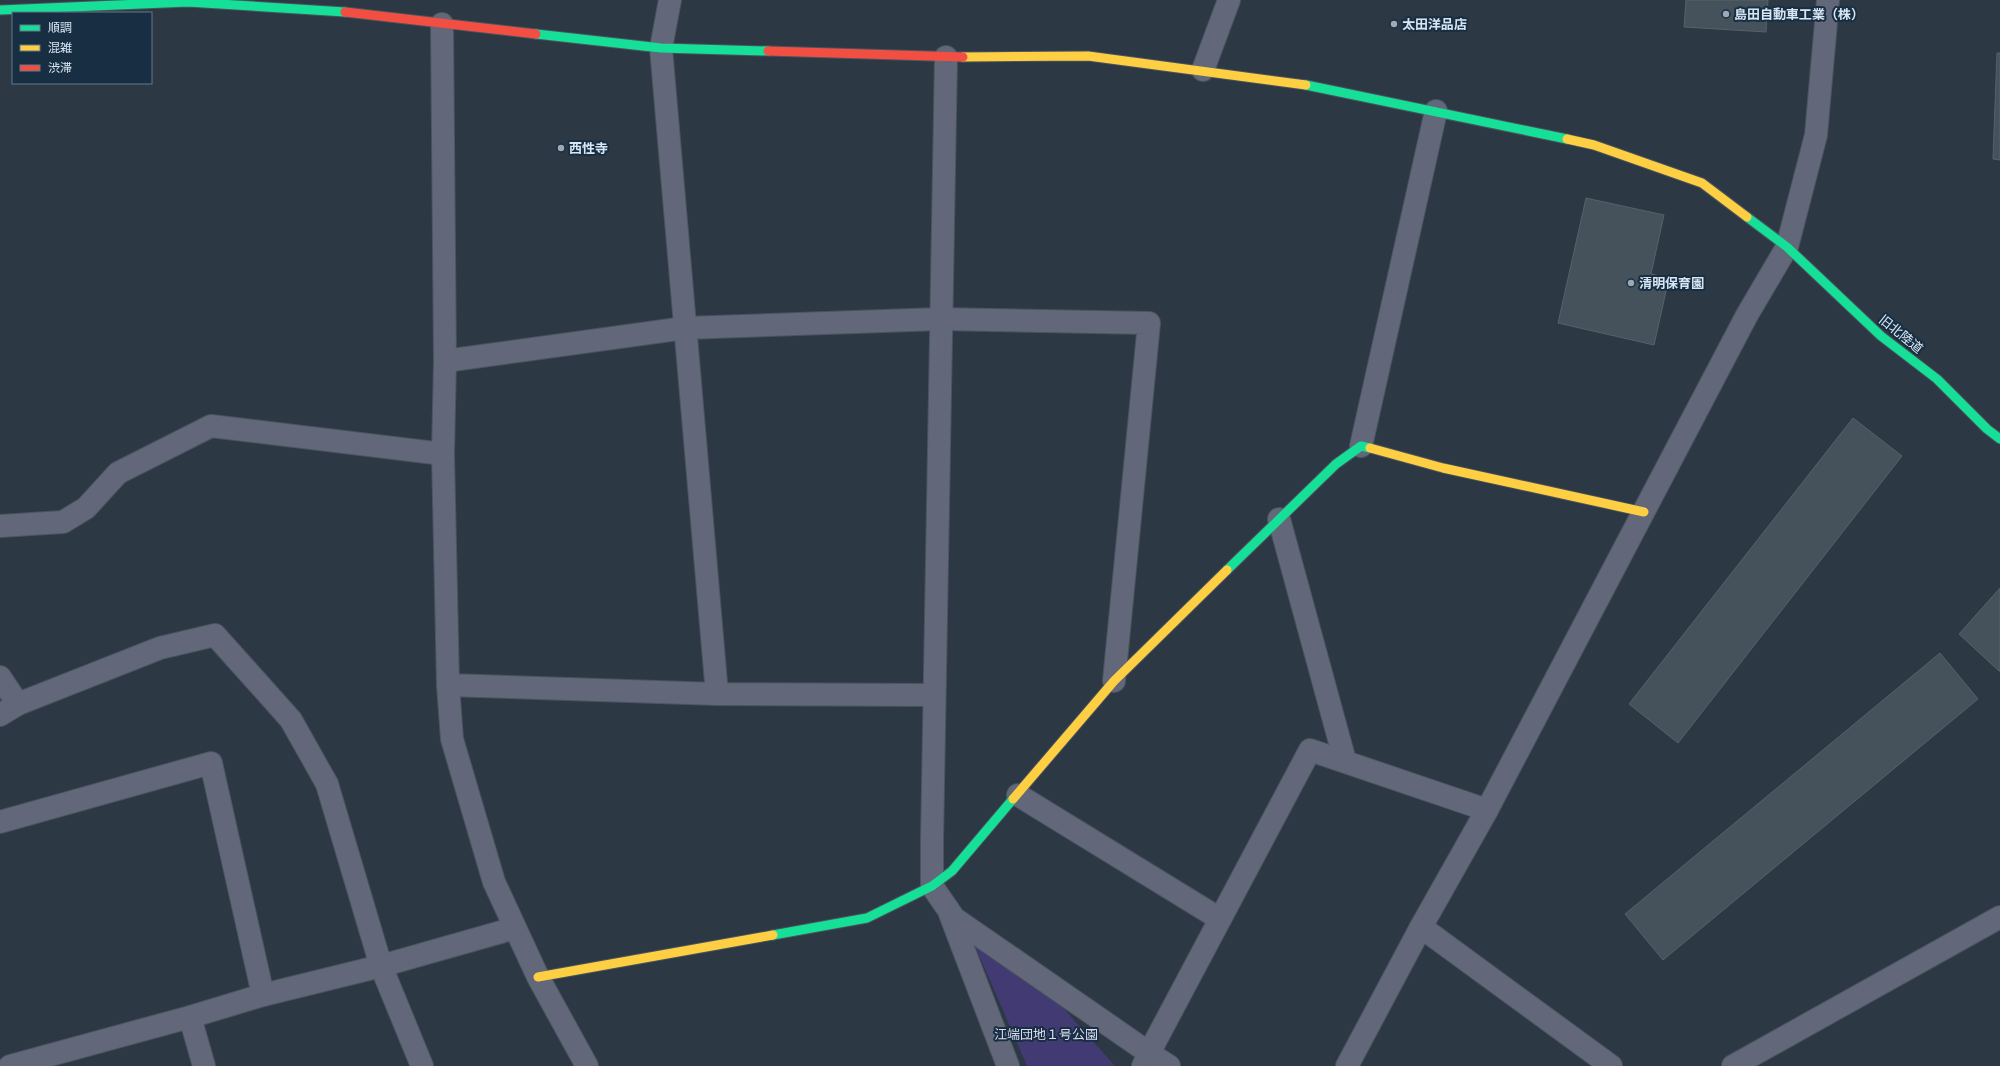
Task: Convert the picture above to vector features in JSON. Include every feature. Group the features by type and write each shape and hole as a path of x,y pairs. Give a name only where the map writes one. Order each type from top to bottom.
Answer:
{"street":[{"path":"670,0 661,48 717,694"},
{"path":"1203,70 1229,0"},
{"path":"1347,1066 1421,927 1487,810 1747,315 1787,247 1816,135 1828,0"},
{"name":"旧北陸道","path":"0,10 188,2 318,9 661,48 946,57 1088,56 1293,82 1594,145 1702,183 1787,247 1881,336 1937,379 1987,430 2000,439"},
{"path":"442,24 445,361 443,454 448,685 452,738 494,882 538,976 588,1066"},
{"path":"946,57 940,319 932,886 954,918 1146,1060 1169,1066"},
{"path":"538,976 867,918 932,886 952,871 1114,681 1336,464 1361,446 1436,112"},
{"path":"445,361 685,328 940,319 1149,323 1114,681"},
{"path":"0,526 63,522 86,508 118,473 211,426 443,454"},
{"path":"1361,446 1443,468 1644,512"},
{"path":"1279,519 1345,761"},
{"path":"0,715 18,704 160,648 215,635 291,720 327,784 381,966 422,1066"},
{"path":"0,677 18,704"},
{"path":"448,685 717,694 934,695"},
{"path":"1146,1060 1310,750 1487,810"},
{"path":"0,822 210,763 263,995"},
{"path":"1018,795 1220,919"},
{"path":"949,911 1008,1066"},
{"path":"1733,1066 2000,917"},
{"path":"1421,927 1589,1059 1611,1066"},
{"path":"10,1066 190,1017 263,995 381,966 515,928"},
{"path":"190,1017 204,1066"}],"green space":[{"name":"江端団地１号公園","path":"972,939 1057,1001 1115,1066 1027,1066"}],"building":[{"name":"島田自動車工業（株）","path":"1686,0 1768,0 1766,32 1684,27"},
{"path":"1997,53 2000,53 2000,160 1993,159"},
{"path":"1586,198 1664,215 1651,274 1669,278 1654,345 1558,323"},
{"path":"1853,418 1902,456 1678,743 1629,704"},
{"path":"2000,588 2000,671 1999,671 1959,634"},
{"path":"1940,653 1978,699 1663,960 1625,914"}],"traffic: fast":[{"path":"0,10 188,2 345,12"},
{"path":"536,34 661,48 768,51"},
{"path":"1306,85 1567,139"},
{"path":"1747,217 1787,247 1881,336 1937,379 1987,429 2000,439"},
{"path":"1227,570 1336,464 1361,446 1370,448"},
{"path":"773,935 867,918 932,886 952,871 1013,799"}],"traffic: slow":[{"path":"963,57 1088,56 1306,85"},
{"path":"1567,139 1594,145 1702,183 1747,217"},
{"path":"1370,448 1443,468 1644,512"},
{"path":"1013,799 1114,681 1227,570"},
{"path":"538,977 773,935"}],"traffic: jam":[{"path":"345,12 536,34"},
{"path":"768,51 963,57"}],"place":[{"name":"島田自動車工業（株）","path":"1726,14"},
{"name":"太田洋品店","path":"1394,24"},
{"name":"西性寺","path":"561,148"},
{"name":"清明保育園","path":"1631,283"}]}
